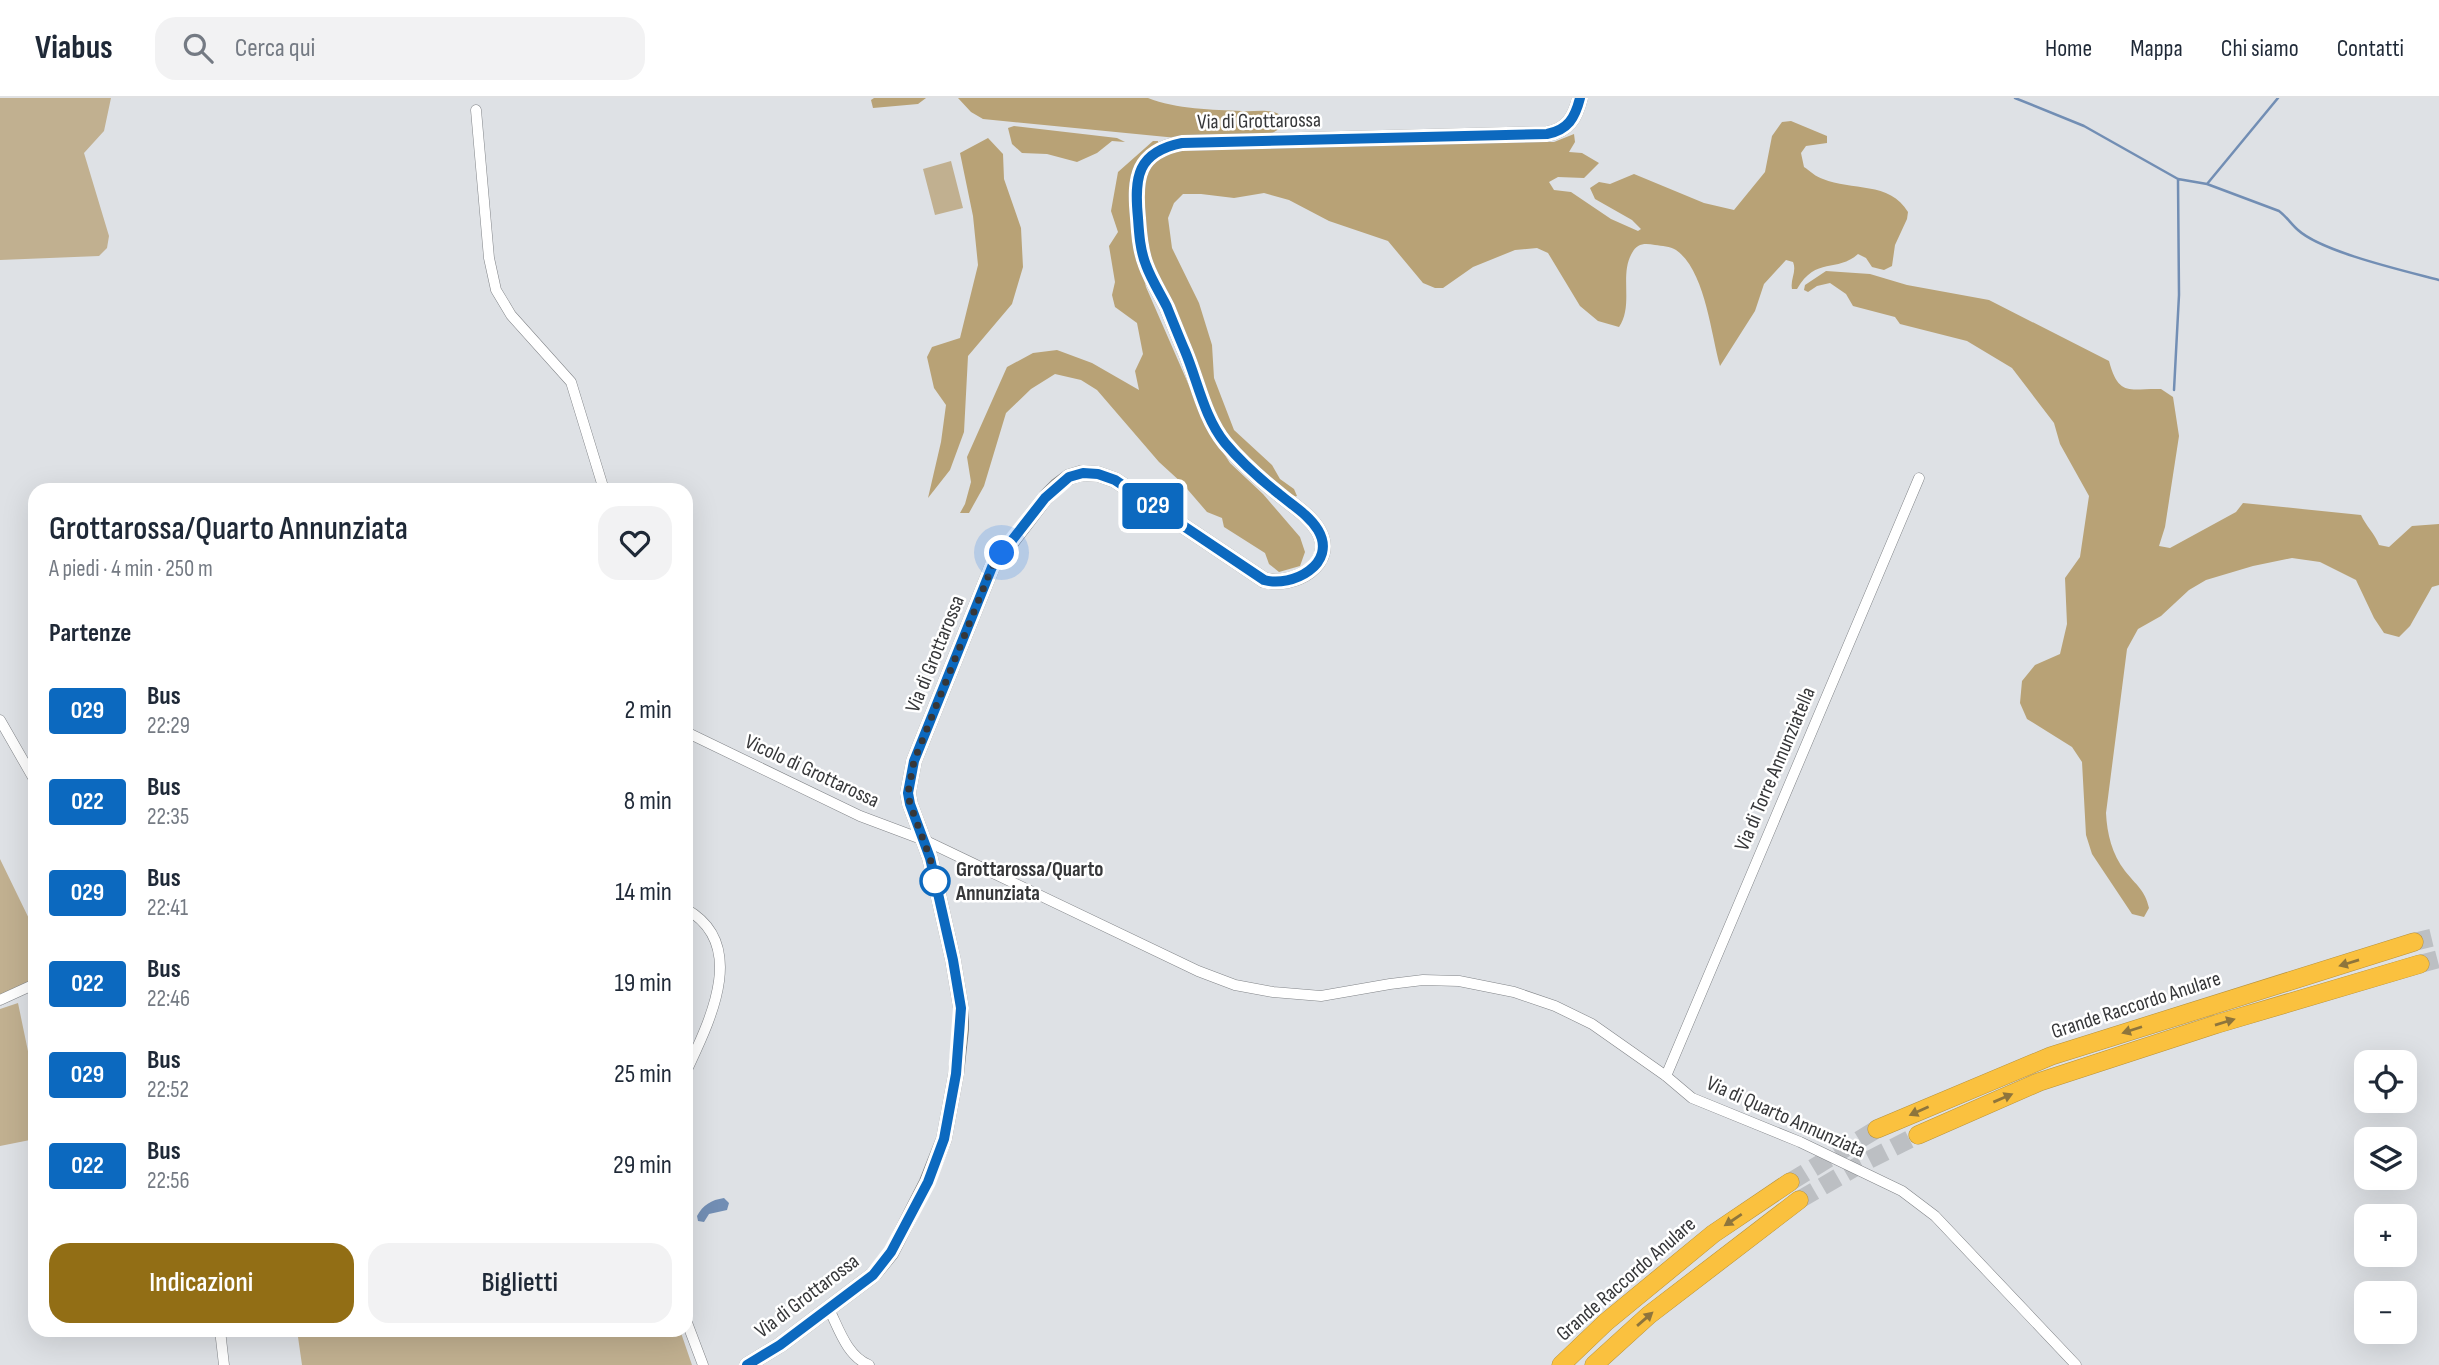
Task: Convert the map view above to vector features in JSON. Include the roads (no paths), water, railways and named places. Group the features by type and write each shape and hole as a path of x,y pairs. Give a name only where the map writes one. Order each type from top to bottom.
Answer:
{"highway":[{"name":"Grande Raccordo Anulare","path":"1877,1129 2051,1056 2414,943"},
{"name":"Grande Raccordo Anulare","path":"1918,1135 2051,1078 2217,1024 2420,964"},
{"name":"Grande Raccordo Anulare","path":"1561,1365 1606,1322 1713,1234 1790,1182"},
{"name":"Grande Raccordo Anulare","path":"1594,1365 1649,1315 1800,1200"}],"street":[{"name":"Via di Grottarossa","path":"747,1365 780,1345 873,1275 891,1252 928,1182 944,1139 956,1074 961,1008 930,858 908,793 914,761 992,567 1057,485 1069,477 1083,473 1098,474 1115,480 1252,574 1275,583 1302,577 1314,567 1321,553 1323,545 1319,531 1309,518 1251,470 1224,442 1206,412 1195,374 1146,265 1140,240 1136,193 1138,176 1149,158 1156,151 1182,143 1547,134 1557,132 1568,124 1580,98"},
{"path":"476,110 489,258 496,290 511,315 571,382 602,483"},
{"name":"Via di Torre Annunziatella","path":"1666,1076 1919,478"},
{"path":"0,720 28,769"},
{"name":"Vicolo di Grottarossa","path":"693,735 860,817 924,840"},
{"name":"Via di Quarto Annunziata","path":"924,840 1198,971 1235,985 1273,992 1321,996 1423,980 1459,981 1488,985 1537,999 1592,1024 1666,1076 1692,1098 1800,1142 1902,1191 1935,1216 2076,1365"},
{"path":"693,914 709,931 718,951 721,969 712,1012 693,1056"},
{"path":"0,1000 28,990"},
{"path":"829,1309 850,1348 858,1359 869,1365"},
{"path":"221,1337 224,1365"},
{"path":"692,1337 703,1365"}],"water":[{"path":"724,1198 729,1203 727,1210 709,1214 704,1222 698,1221 697,1216 705,1206"}],"waterway":[{"path":"2015,98 2084,126 2178,179 2207,184 2279,211 2298,230 2325,246 2439,280"},
{"path":"2207,184 2278,98"},
{"path":"2174,390 2179,295 2178,180"}],"tunnel":[{"path":"2414,942 2439,936"},
{"path":"2420,964 2439,959"},
{"path":"1790,1182 1877,1129"},
{"path":"1799,1200 1918,1135"}],"place":[{"name":"Grottarossa/Quarto Annunziata","path":"935,881"}]}
